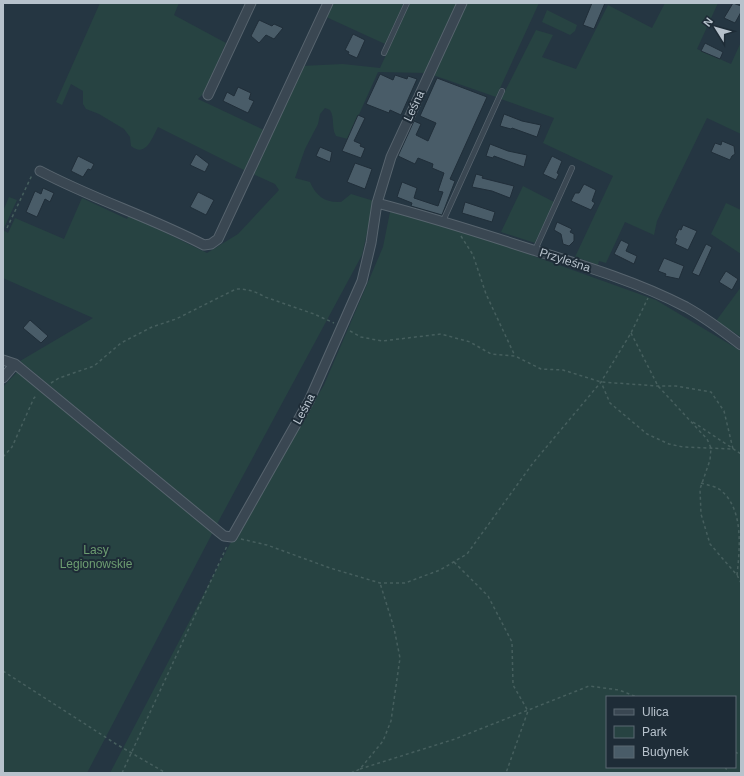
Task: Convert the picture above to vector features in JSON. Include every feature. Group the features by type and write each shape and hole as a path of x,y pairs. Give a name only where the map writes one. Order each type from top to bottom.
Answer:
{"street":[{"path":"208,95 250,3"},
{"path":"40,172 95,198 162,224 204,245 211,244 218,239 328,3"},
{"name":"Leśna","path":"232,537 309,401 362,281 371,244 377,203 391,157 462,3"},
{"name":"Przyleśna","path":"377,203 453,224 534,250 652,291 687,308 713,323 741,345"},
{"path":"3,360 15,364 224,536 232,537"},
{"path":"3,378 15,364"}],"lane":[{"path":"384,53 407,3"},
{"path":"443,221 502,91"},
{"path":"534,250 572,168"}],"path":[{"path":"7,228 30,178 34,174 40,172"},
{"path":"453,224 473,256 486,294 515,356"},
{"path":"3,457 12,447 34,398 59,378 94,366 121,342 152,327 176,319 236,290 245,289 257,292 265,297 314,314 361,337 382,341 441,334 470,342 491,354 515,356 541,369 563,370 601,382 676,386 711,392 724,411 733,449"},
{"path":"122,773 232,537 267,545 330,568 380,583 404,583 440,570 454,562 467,554 533,462 601,382 631,333 652,291"},
{"path":"631,333 658,386 692,421 707,439 711,448 710,460 701,483 701,514 710,544 737,575 741,583"},
{"path":"601,382 610,403 647,434 669,444 733,449"},
{"path":"692,421 741,454"},
{"path":"701,483 718,488 730,498 738,517 740,544 737,575"},
{"path":"454,562 488,596 512,642 514,685 528,711 506,773"},
{"path":"360,769 383,741 391,721 400,658 394,628 380,583"},
{"path":"3,671 166,773"},
{"path":"351,773 455,739 589,686 619,690 634,696"}],"green space":[{"path":"100,3 179,3 174,15 226,43 204,93 198,99 266,131 246,171 158,127 151,141 145,148 141,150 136,149 131,146 130,137 124,129 99,114 86,109 83,104 83,91 71,84 62,105 56,102"},
{"path":"330,3 404,3 385,44 324,16"},
{"path":"410,3 458,3 426,73 378,72 348,139 336,136 330,110 325,108 320,114 318,124 305,149 295,178 310,182 318,195 326,200 341,202 351,194 374,201 362,255 217,524 20,361 93,318 3,278 3,230 8,233 15,218 64,239 82,198 127,219 129,215 207,253 238,234 279,190 275,184 251,173 301,66 343,64 380,68"},
{"path":"466,3 539,3 496,97 433,75"},
{"path":"665,3 718,3 697,49 731,64 741,42 741,134 707,118 657,221 654,235 625,222 606,263 599,261 598,265 575,257 613,176 543,143 554,118 501,99 536,30 553,35 542,57 576,69 608,5 652,28"},
{"path":"547,10 577,25 575,31 570,35 542,22"},
{"path":"523,186 554,202 535,243 501,232"},
{"path":"9,197 17,200 3,230 3,211"},
{"path":"726,203 741,210 741,254 711,234"},
{"path":"390,212 450,226 656,300 741,351 741,773 110,773 231,542 324,385 383,247"},
{"path":"741,287 741,337 716,321"},
{"name":"Lasy Legionowskie","path":"17,372 213,532 87,773 3,773 3,387"}],"building":[{"path":"592,3 605,3 594,29 583,25"},
{"path":"733,3 741,6 741,12 735,23 724,18"},
{"path":"259,20 272,26 274,24 283,28 274,39 266,35 259,43 251,36"},
{"path":"353,34 365,40 357,58 348,54 349,52 345,50"},
{"path":"705,43 723,52 720,59 701,51"},
{"path":"380,74 393,80 395,75 407,79 408,76 417,79 401,115 390,110 389,113 366,104"},
{"path":"437,78 487,97 450,179 455,181 442,215 411,206 412,203 397,197 402,182 417,188 414,198 438,206 443,192 438,191 444,173 432,168 433,164 418,158 415,164 398,156 414,121 421,124 416,135 428,141 436,123 420,116"},
{"path":"238,87 251,93 249,99 254,101 248,113 223,101 227,92 234,96"},
{"path":"504,114 522,121 541,125 537,137 512,128 500,126"},
{"path":"358,115 365,118 354,141 361,144 360,146 365,148 361,158 342,151"},
{"path":"722,141 734,146 735,154 730,160 711,152 715,143 721,145"},
{"path":"490,144 508,151 527,155 524,167 494,156 493,158 486,156"},
{"path":"320,147 332,152 330,162 316,156"},
{"path":"196,154 209,164 205,172 190,165"},
{"path":"78,156 94,164 91,170 88,169 83,177 71,171"},
{"path":"552,156 562,161 556,180 543,174"},
{"path":"355,163 372,169 365,189 347,182"},
{"path":"476,174 483,176 482,178 514,186 510,198 492,191 472,187"},
{"path":"584,184 596,190 592,201 595,203 591,210 571,201 575,193 579,193"},
{"path":"43,188 54,193 50,202 45,199 37,217 26,212 35,191 41,194"},
{"path":"198,192 214,200 206,215 190,207"},
{"path":"465,202 495,212 492,222 462,213"},
{"path":"557,222 572,229 570,232 574,234 574,241 569,246 563,244 561,234 554,230"},
{"path":"683,225 697,231 688,250 675,244 677,239 675,238 679,229 681,230"},
{"path":"621,240 629,244 626,251 637,256 634,264 614,254"},
{"path":"706,244 712,247 699,276 692,273"},
{"path":"664,258 684,266 679,279 665,276 666,274 658,271"},
{"path":"726,271 738,279 732,290 719,282"},
{"path":"30,320 48,336 41,343 23,328"}]}
